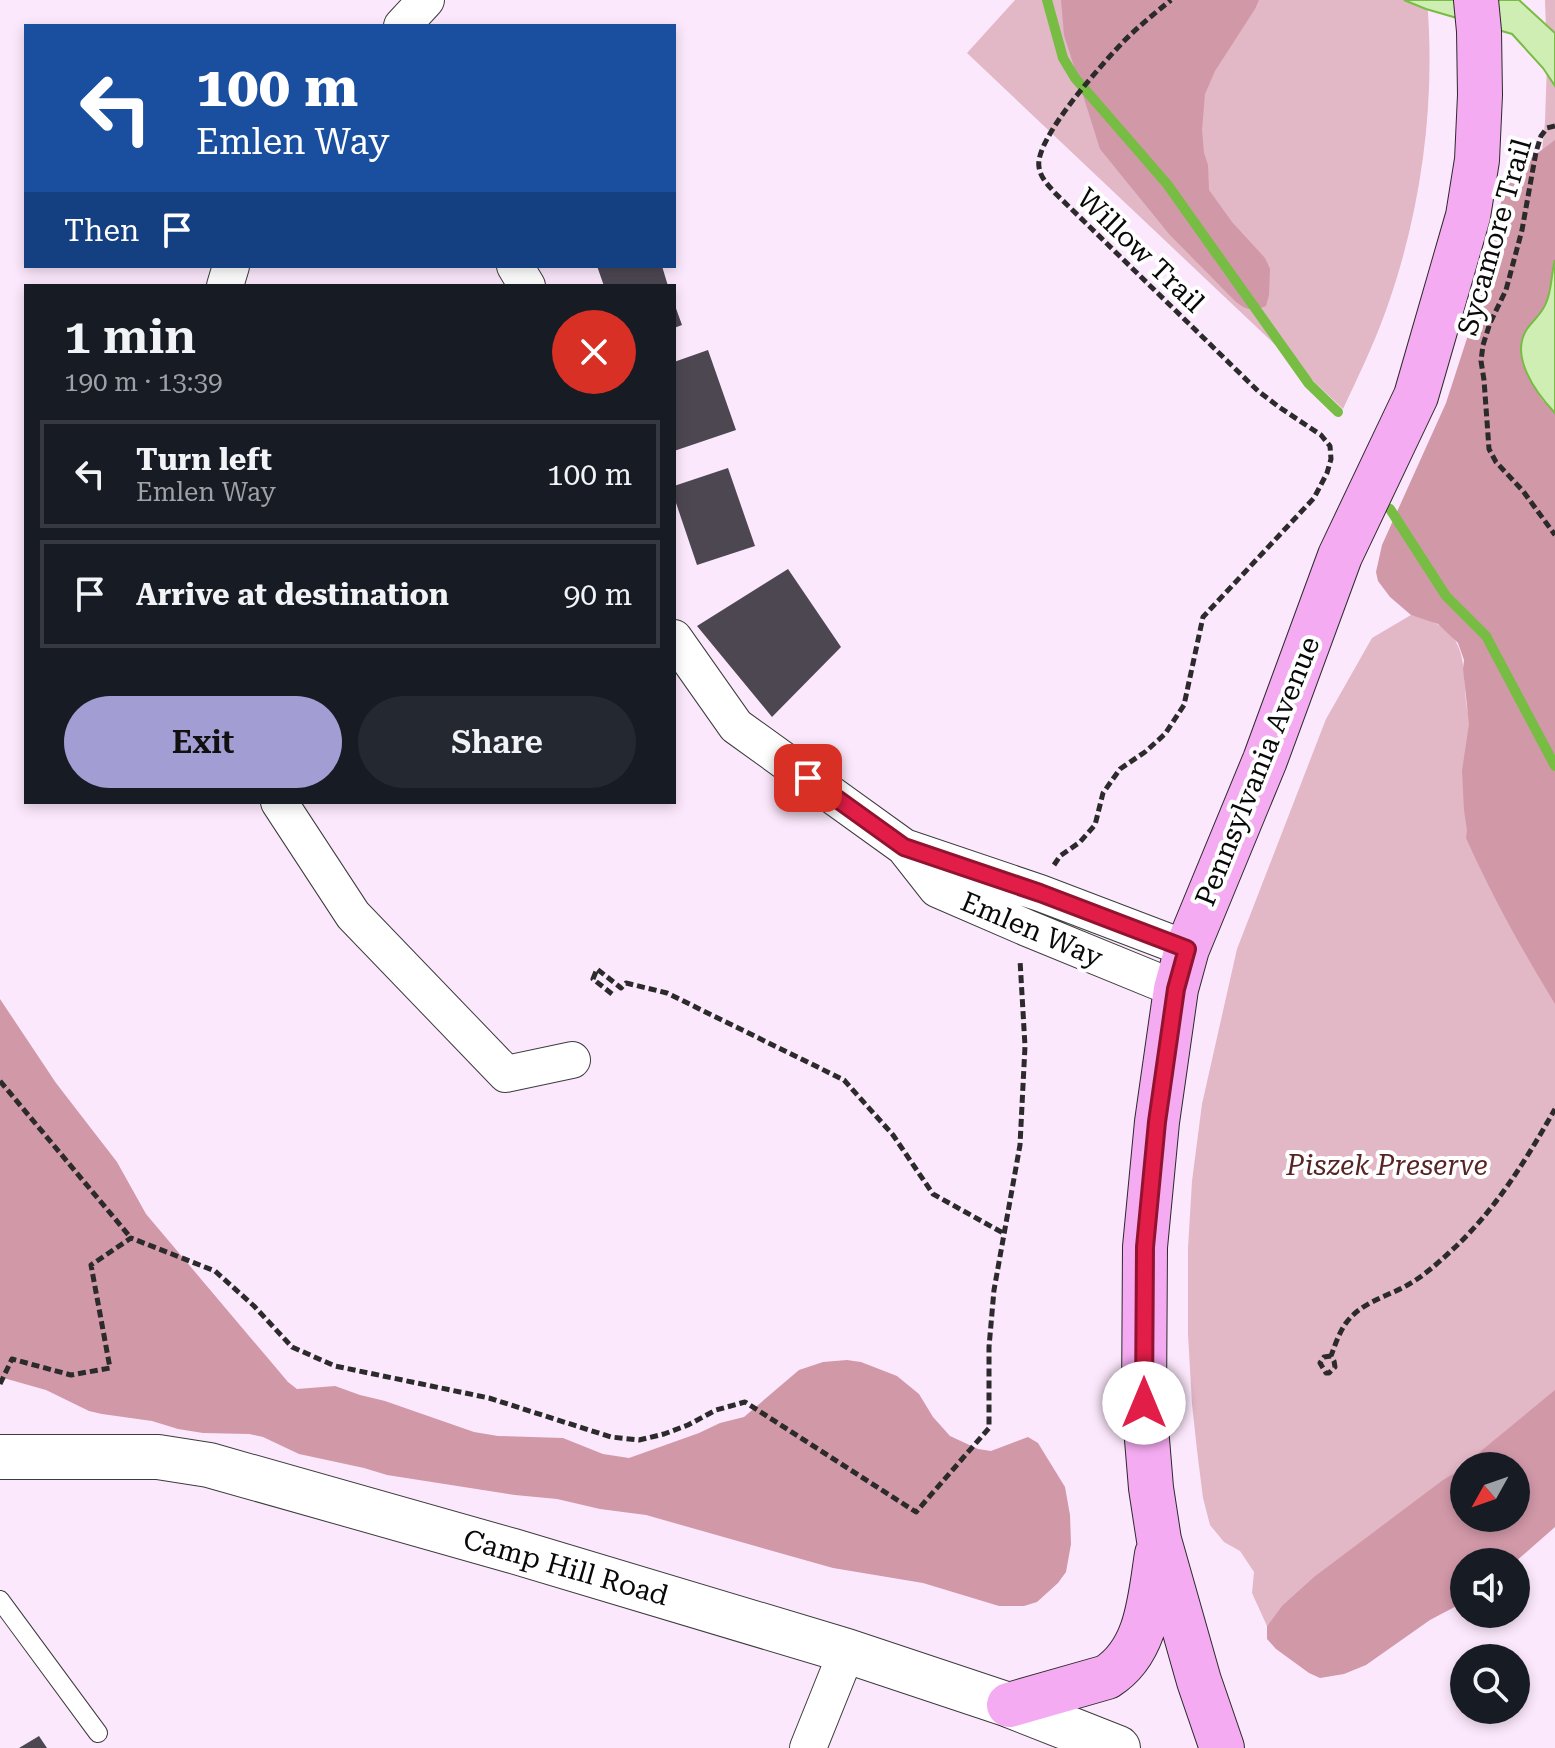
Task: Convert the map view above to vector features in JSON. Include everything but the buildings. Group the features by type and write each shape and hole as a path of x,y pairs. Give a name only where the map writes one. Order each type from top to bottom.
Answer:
{"main road":[{"name":"Pennsylvania Avenue","path":"1222,1748 1199,1681 1159,1540 1151,1488 1144,1403 1145,1247 1157,1122 1181,969 1265,760 1340,556 1416,396 1468,216 1477,160 1480,95 1477,16"},
{"path":"1009,1705 1107,1677 1121,1669 1133,1651 1146,1620 1159,1540"}],"street":[{"path":"404,24 426,0"},
{"name":"Emlen Way","path":"676,641 736,726 904,847 937,889 1027,928 1181,969"},
{"path":"280,804 353,915 506,1074 572,1060"},
{"name":"Emlen Way","path":"904,847 1040,893 1181,969"},
{"name":"Camp Hill Road","path":"0,1457 158,1457 209,1465 513,1551 847,1651 1009,1705 1118,1748"},
{"path":"808,1748 847,1651"}],"lane":[{"path":"0,1600 98,1733"}],"path":[{"name":"Willow Trail","path":"1040,893 1060,856 1080,842 1095,825 1103,793 1120,769 1165,734 1184,705 1203,617 1314,498 1331,459 1330,446 1321,435 1258,391 1055,193 1038,166 1050,133 1075,98 1125,40 1171,0"},
{"name":"Sycamore Trail","path":"1555,126 1547,128 1541,136 1522,230 1506,290 1483,345 1481,361 1489,449 1555,535"},
{"path":"0,1081 131,1238 215,1271 254,1306 292,1347 335,1366 489,1398 611,1437 639,1440 664,1434 716,1410 745,1402 916,1512 989,1428 989,1347 994,1290 1020,1145 1025,1046 1019,947 1027,928"},
{"path":"612,994 593,979 597,969 621,988 626,983 667,993 844,1080 893,1135 933,1194 1003,1233"},
{"path":"1331,1356 1347,1322 1361,1308 1426,1273 1453,1250 1505,1191 1555,1109"},
{"path":"0,1384 12,1359 71,1375 110,1368 91,1265 131,1238"}],"green space":[{"path":"1015,0 1427,0 1427,119 1423,159 1408,237 1385,313 1343,409 967,53"},
{"name":"Piszek Preserve","path":"1545,0 1555,0 1555,1395 1482,1452 1450,1452 1450,1477 1281,1608 1267,1626 1252,1593 1254,1572 1240,1551 1224,1542 1210,1525 1197,1450 1188,1334 1188,1248 1192,1181 1202,1104 1237,949 1326,719 1372,638 1411,615 1447,631 1460,650 1468,712 1539,181 1547,62"}],"shaded area":[{"path":"1061,0 1259,0 1215,71 1205,94 1202,130 1209,190 1232,222 1265,258 1270,269 1266,306 1249,309 1234,300 1169,234 1100,149 1064,35"},
{"path":"1404,0 1519,0 1555,33 1555,86 1512,34"},
{"path":"1555,140 1555,260 1548,300 1527,330 1521,358 1541,399 1555,413 1555,1004 1486,881 1466,838 1462,771 1469,724 1464,660 1458,643 1438,624 1411,615 1390,597 1378,581 1376,572 1382,545 1446,403 1482,292 1507,182 1519,167"},
{"path":"1555,260 1555,413 1533,385 1521,351 1527,329 1548,298"},
{"path":"0,999 56,1083 117,1162 146,1214 297,1389 335,1386 474,1432 563,1438 603,1454 629,1458 720,1423 744,1417 799,1370 823,1362 861,1362 897,1376 919,1394 950,1436 978,1449 991,1451 1028,1437 1038,1443 1065,1487 1071,1544 1066,1572 1037,1602 1024,1606 999,1606 923,1583 833,1568 646,1515 387,1475 299,1454 263,1437 249,1434 203,1433 102,1414 46,1390 0,1377"},
{"path":"1555,1390 1555,1527 1530,1549 1450,1548 1450,1609 1366,1665 1344,1674 1320,1678 1276,1649 1267,1639 1267,1626 1282,1606 1314,1577 1450,1476 1450,1532 1530,1532 1530,1452 1480,1452"}],"waterway":[{"path":"1047,0 1063,58 1075,78 1167,184 1309,384 1338,412"},
{"path":"1390,509 1446,596 1486,636 1555,766"}],"route":[{"path":"808,778 904,847 1040,893 1187,949 1176,989 1157,1122 1145,1247 1144,1403"}]}
